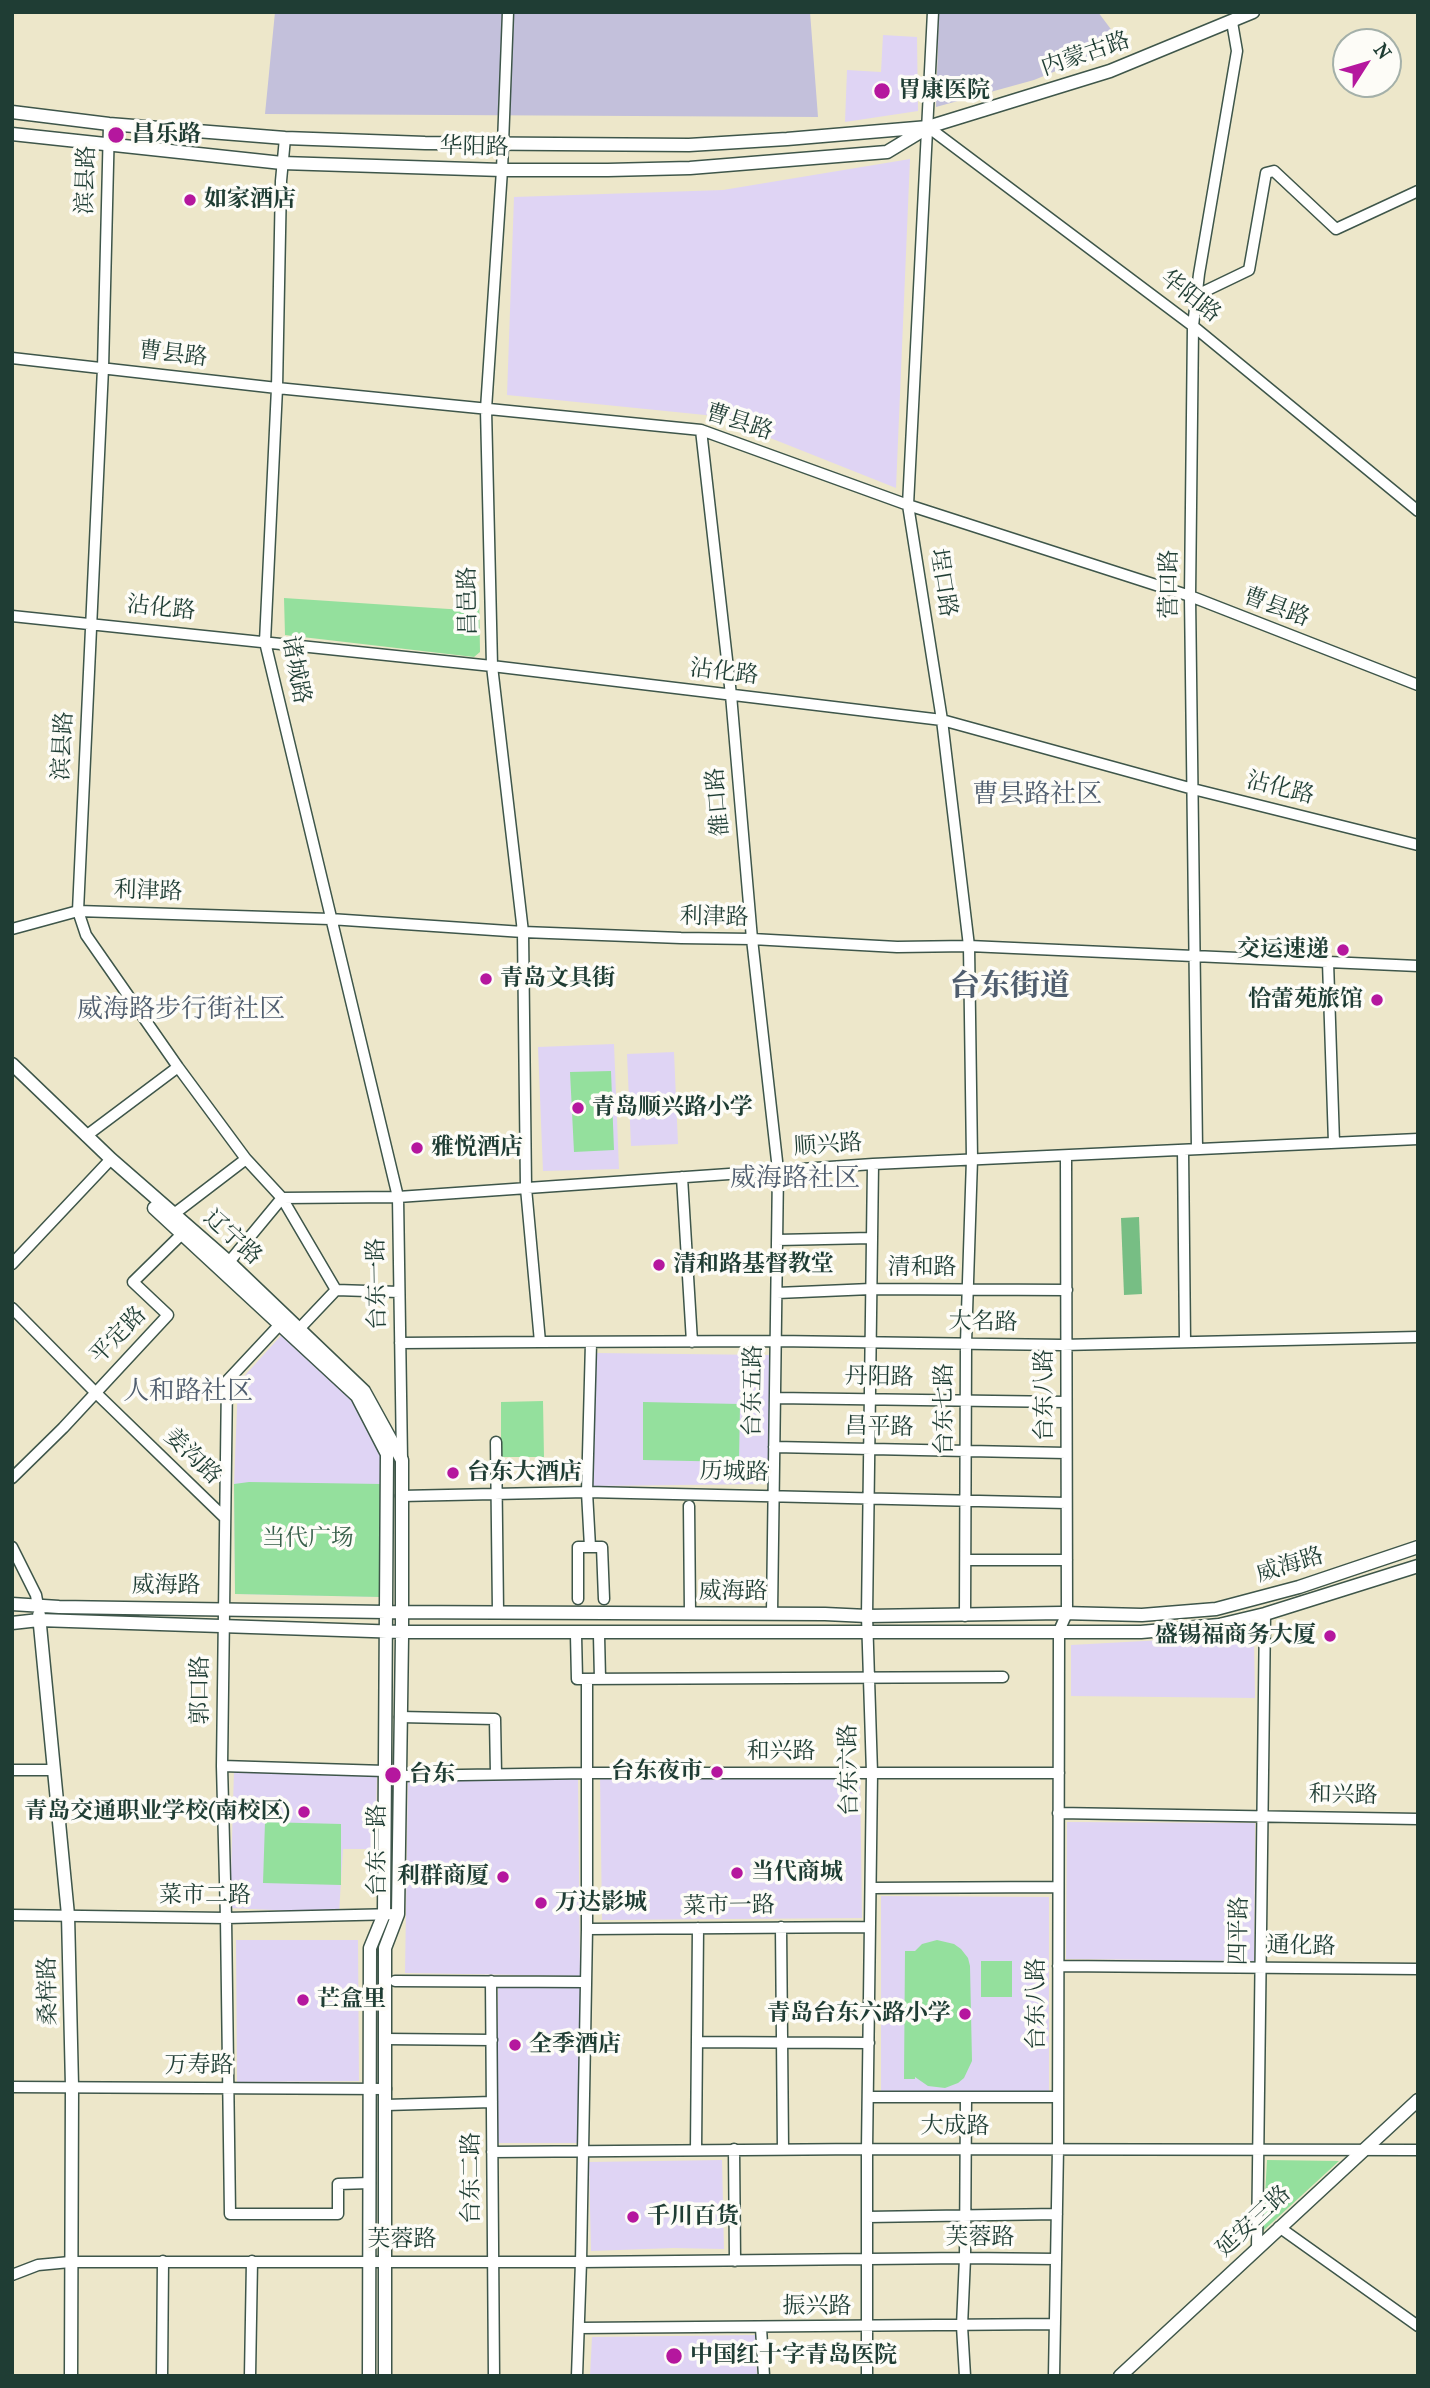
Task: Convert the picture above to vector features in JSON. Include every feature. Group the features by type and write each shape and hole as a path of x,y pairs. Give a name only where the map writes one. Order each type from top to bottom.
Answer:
{"main road":[{"name":"内蒙古路","path":"928,127 1110,71 1253,12"},
{"name":"华阳路","path":"12,112 109,124 285,138 502,144 689,145 928,127"},
{"name":"华阳路","path":"12,134 282,163 502,170 690,168 887,152 928,127"},
{"name":"辽宁路","path":"12,1064 109,1162 174,1214 186,1230 229,1262 357,1396 387,1454"},
{"name":"辽宁路","path":"12,1074 284,1320 299,1329 364,1391 402,1460"},
{"name":"台东一路","path":"369,2376 370,1948 384,1914 387,1454"},
{"name":"台东一路","path":"385,2376 385,1948 398,1914 402,1460"},
{"name":"威海路","path":"12,1604 386,1612 1142,1615 1216,1609 1276,1594 1418,1547"},
{"name":"威海路","path":"12,1623 39,1620 402,1632 1175,1630 1219,1625 1265,1614 1418,1566"},
{"name":"桑梓路","path":"38,1606 68,1915 72,2086 71,2376"},
{"name":"延安三路","path":"1120,2376 1418,2100"}],"street":[{"name":"昌邑路","path":"508,12 502,170 486,409 492,666 523,932 526,1188 540,1342"},
{"name":"埕口路","path":"933,12 908,505 942,720 969,946 972,1159"},
{"name":"营口路","path":"1197,1149 1190,596 1193,326 1237,51 1232,22"},
{"name":"滨县路","path":"109,124 103,368 78,911 86,935 178,1068 246,1159 282,1198 336,1290"},
{"name":"华阳路","path":"928,127 1193,326 1418,511"},
{"name":"诸城路","path":"285,138 265,642 398,1197"},
{"path":"1197,295 1249,270 1266,173 1274,171 1336,229 1418,191"},
{"name":"曹县路","path":"12,358 277,388 701,430 908,505 1190,596 1418,685"},
{"name":"雒口路","path":"701,430 731,695 752,939 778,1170"},
{"name":"沾化路","path":"12,616 492,666 942,720 1193,789 1418,845"},
{"name":"利津路","path":"12,929 78,911 330,919 523,932 752,939 897,947 969,946 1418,966"},
{"path":"1328,962 1334,1143"},
{"path":"86,1136 178,1068"},
{"name":"顺兴路","path":"282,1198 398,1197 873,1164 1418,1139"},
{"path":"1183,1150 1185,1342"},
{"name":"台东八路","path":"1054,2376 1058,2148 1059,1631 1065,1613 1064,1156"},
{"path":"174,1214 246,1159"},
{"name":"台东七路","path":"965,1616 966,1343 972,1159"},
{"path":"12,1264 109,1162"},
{"name":"台东六路","path":"867,2376 872,1773 867,1616 873,1164"},
{"name":"台东五路","path":"772,1614 778,1170"},
{"path":"682,1177 692,1342"},
{"name":"台东一路","path":"398,1197 402,1460"},
{"path":"229,1262 282,1198"},
{"name":"平定路","path":"12,1478 63,1428 168,1315 133,1282 186,1230"},
{"path":"777,1240 872,1238"},
{"name":"清和路","path":"777,1293 871,1289 1065,1291"},
{"path":"299,1329 336,1290 399,1292"},
{"name":"姜沟路","path":"12,1308 224,1517"},
{"name":"郭口路","path":"284,1320 227,1381 222,1766 230,2214 338,2214 338,2184 370,2183"},
{"name":"大名路","path":"540,1342 776,1341 1064,1345 1418,1337"},
{"path":"400,1343 540,1342"},
{"path":"590,1343 587,1492 590,1547"},
{"name":"丹阳路","path":"775,1398 1064,1402"},
{"path":"496,1443 498,1612"},
{"name":"昌平路","path":"774,1447 1064,1453"},
{"name":"历城路","path":"401,1496 587,1492 1064,1503"},
{"path":"689,1506 690,1613"},
{"path":"12,1547 36,1595 38,1606"},
{"path":"578,1599 578,1548 590,1547 602,1547 604,1599"},
{"path":"966,1560 1064,1560"},
{"name":"四平路","path":"1257,2248 1265,1614"},
{"path":"576,1635 577,1679 1003,1676"},
{"path":"599,1635 600,1679"},
{"path":"577,2376 582,2262 587,1929 587,1679"},
{"path":"400,1717 495,1719 496,1774"},
{"path":"222,1766 385,1771"},
{"path":"12,1770 54,1770"},
{"name":"和兴路","path":"399,1776 587,1773 1059,1773"},
{"name":"和兴路","path":"1058,1813 1418,1819"},
{"path":"871,1888 1058,1887"},
{"name":"菜市二路","path":"12,1915 226,1918 398,1914"},
{"path":"780,1927 783,2149"},
{"name":"菜市一路","path":"587,1929 870,1927"},
{"path":"696,2150 698,1928"},
{"name":"通化路","path":"1058,1966 1418,1969"},
{"path":"395,1981 586,1982"},
{"name":"台东二路","path":"491,1981 492,2152 498,2261 494,2376"},
{"path":"385,2039 492,2040"},
{"path":"697,2042 869,2043"},
{"name":"万寿路","path":"12,2087 386,2089"},
{"path":"868,2097 1058,2097"},
{"path":"965,2376 962,2326 966,2097"},
{"path":"386,2105 492,2102"},
{"name":"大成路","path":"492,2152 965,2148 1418,2150"},
{"path":"734,2150 735,2260"},
{"path":"867,2217 1057,2214"},
{"path":"1279,2227 1418,2326"},
{"name":"芙蓉路","path":"12,2275 38,2265 70,2262 1056,2259"},
{"path":"250,2376 252,2261"},
{"path":"162,2376 163,2262"},
{"name":"振兴路","path":"579,2329 1055,2324"},
{"path":"761,2328 764,2376"}],"shaded area":[{"path":"275,12 810,12 818,117 265,114"},
{"path":"939,12 1098,12 1122,44 1034,80 936,107"},
{"name":"胃康医院","path":"883,35 917,37 918,111 845,122 847,70 881,72"},
{"path":"910,159 896,488 715,416 507,395 514,197 723,190"},
{"name":"青岛顺兴路小学","path":"614,1044 619,1169 543,1171 538,1047"},
{"path":"674,1052 678,1144 631,1146 627,1054"},
{"path":"286,1330 355,1399 382,1455 380,1597 235,1594 234,1484 238,1383"},
{"path":"595,1353 771,1355 770,1484 593,1486"},
{"path":"1254,1635 1255,1698 1071,1696 1071,1645"},
{"name":"青岛交通职业学校(南校区)","path":"234,1770 377,1776 375,1849 343,1849 339,1913 230,1908"},
{"name":"利群商厦","path":"578,1773 580,1976 405,1973 408,1777"},
{"name":"当代商城","path":"860,1773 862,1918 602,1920 600,1774"},
{"path":"1067,1822 1255,1823 1254,1961 1066,1959"},
{"name":"青岛台东六路小学","path":"881,1896 1049,1897 1049,2091 881,2091"},
{"name":"芒盒里","path":"236,1940 358,1940 359,2081 237,2082"},
{"path":"581,1986 578,2143 498,2143 498,1988"},
{"path":"722,2160 724,2249 591,2251 589,2162"},
{"name":"中国红十字青岛医院","path":"755,2335 757,2376 590,2376 592,2337"}],"green space":[{"path":"463,589 479,591 480,652 474,657 285,635 284,598 464,610"},
{"path":"611,1071 614,1150 574,1152 570,1072"},
{"path":"1139,1217 1142,1294 1124,1295 1121,1218"},
{"path":"543,1401 544,1457 501,1457 501,1402"},
{"path":"643,1402 740,1404 739,1462 643,1460"},
{"name":"当代广场","path":"234,1484 382,1484 380,1597 235,1594"},
{"path":"265,1822 341,1824 341,1885 263,1883"},
{"path":"937,1940 954,1944 961,1949 970,1966 972,2061 964,2078 945,2088 928,2086 915,2077 904,2079 905,1951 915,1951 922,1944"},
{"path":"981,1961 1012,1961 1012,1997 981,1997"},
{"path":"1267,2160 1339,2161 1263,2231"}],"place":[{"name":"胃康医院","path":"882,91"},
{"name":"昌乐路","path":"116,135"},
{"name":"如家酒店","path":"190,200"},
{"name":"交运速递","path":"1343,950"},
{"name":"青岛文具街","path":"486,979"},
{"name":"恰蕾苑旅馆","path":"1377,1000"},
{"name":"青岛顺兴路小学","path":"578,1108"},
{"name":"雅悦酒店","path":"417,1148"},
{"name":"清和路基督教堂","path":"659,1265"},
{"name":"台东大酒店","path":"453,1473"},
{"name":"盛锡福商务大厦","path":"1330,1636"},
{"name":"台东夜市","path":"717,1772"},
{"name":"台东","path":"393,1775"},
{"name":"青岛交通职业学校(南校区)","path":"304,1812"},
{"name":"当代商城","path":"737,1873"},
{"name":"利群商厦","path":"503,1877"},
{"name":"万达影城","path":"541,1903"},
{"name":"芒盒里","path":"303,2000"},
{"name":"青岛台东六路小学","path":"965,2014"},
{"name":"全季酒店","path":"515,2045"},
{"name":"千川百货","path":"633,2217"},
{"name":"中国红十字青岛医院","path":"674,2356"}],"district":[{"name":"曹县路社区","path":"1037,796"},
{"name":"台东街道","path":"1010,988"},
{"name":"威海路步行街社区","path":"181,1011"},
{"name":"威海路社区","path":"795,1180"},
{"name":"人和路社区","path":"188,1393"}]}
